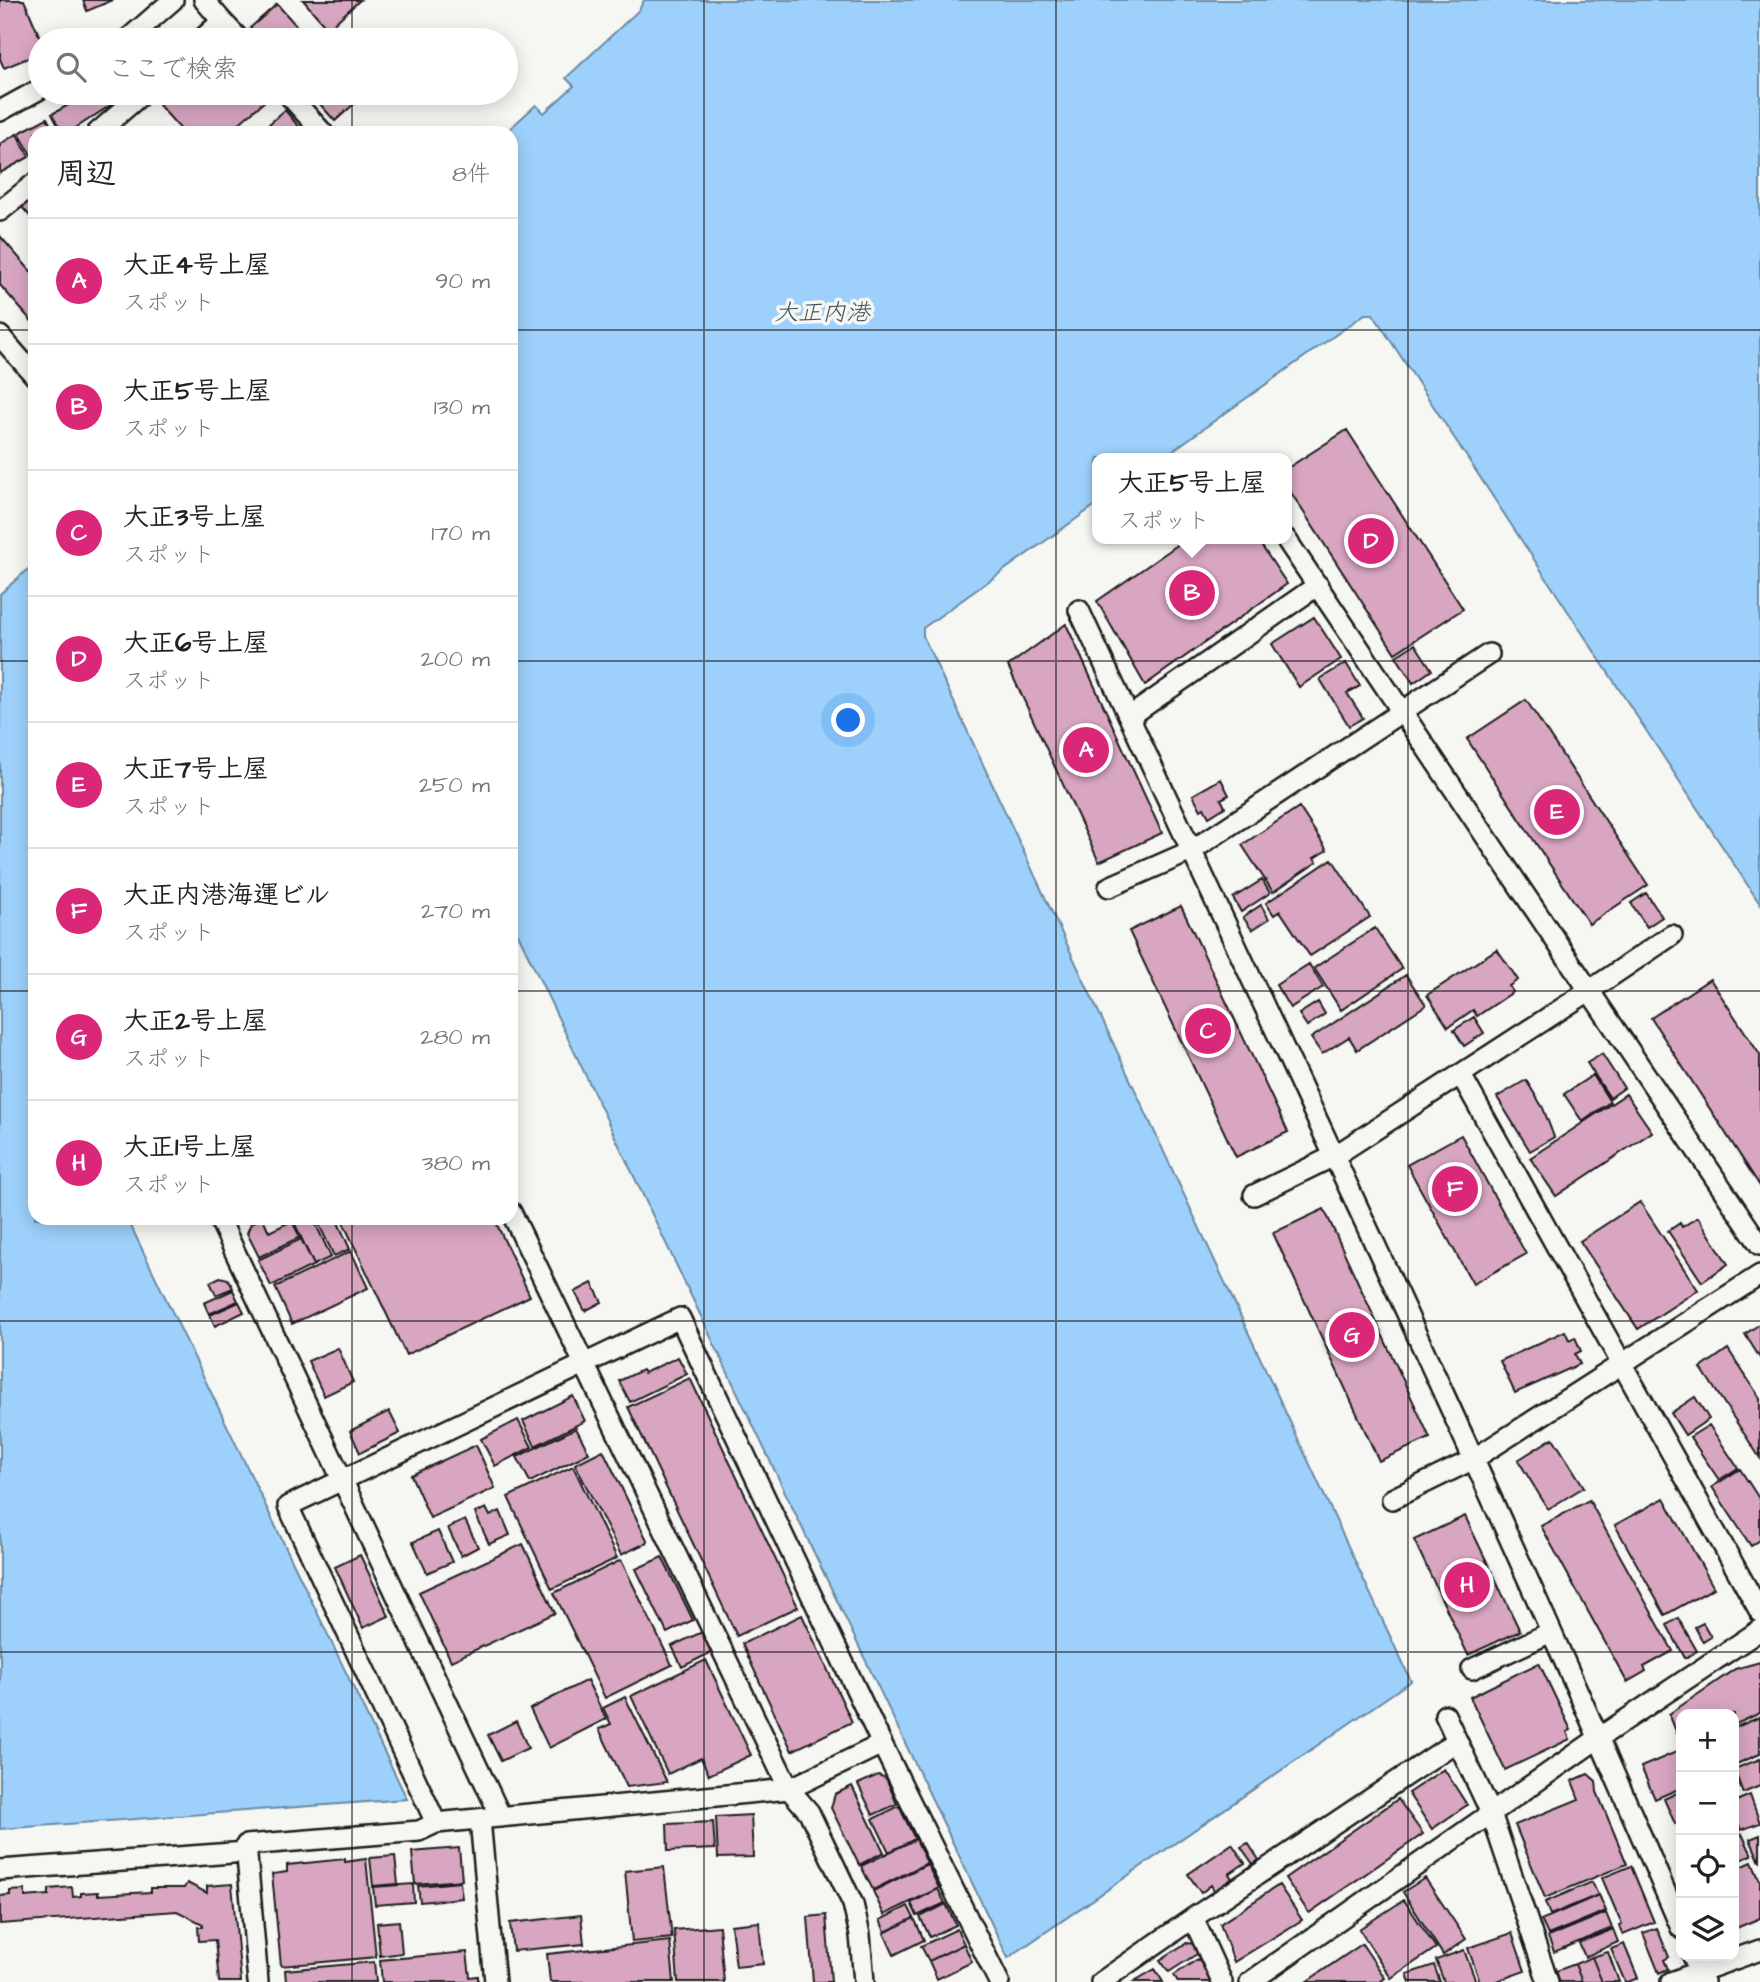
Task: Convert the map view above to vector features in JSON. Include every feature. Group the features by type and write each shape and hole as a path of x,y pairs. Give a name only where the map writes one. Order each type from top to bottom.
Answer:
{"street":[{"path":"141,28 173,0"},
{"path":"204,0 229,28"},
{"path":"214,28 222,21"},
{"path":"0,111 28,96"},
{"path":"112,126 132,105"},
{"path":"298,105 317,126"},
{"path":"0,211 28,189"},
{"path":"0,335 28,368"},
{"path":"1290,544 1760,1245"},
{"path":"1129,717 1318,585"},
{"path":"1079,610 1336,1155 1472,1460 1600,1737 1676,1916"},
{"path":"1109,887 1191,852 1489,654"},
{"path":"1254,1195 1336,1155 1589,992 1672,935"},
{"path":"1461,1075 1760,1612"},
{"path":"225,1225 341,1481 501,1816"},
{"path":"517,1225 789,1790 809,1812 853,1904 860,1935 864,1982"},
{"path":"1392,1499 1472,1460 1760,1275"},
{"path":"436,1823 288,1506 680,1318 882,1744 999,1982"},
{"path":"1250,1982 1600,1737 1760,1630"},
{"path":"1472,1669 1551,1632"},
{"path":"1445,1715 1491,1813 1548,1982"},
{"path":"1101,1982 1193,1917 1457,1741"},
{"path":"258,1982 246,1845 419,1831 436,1823 789,1790 882,1744"},
{"path":"480,1819 495,1982"},
{"path":"0,1870 246,1852"},
{"path":"1193,1917 1222,1982"},
{"path":"1671,1982 1760,1950"}],"water":[{"name":"大正内港","path":"644,0 1760,0 1760,904 1373,314 1365,314 1169,453 1092,453 1092,508 923,628 923,636 1411,1681 1008,1958 518,934 518,126 513,126 536,105 544,113 574,86 566,78 639,10"},
{"path":"28,569 28,1225 130,1225 407,1799 0,1829 0,594"}],"building":[{"path":"0,0 24,0 36,28 28,28 28,58 4,68 0,59"},
{"path":"83,0 113,0 87,11"},
{"path":"303,0 360,0 329,28"},
{"path":"277,4 298,28 250,28"},
{"path":"68,105 111,105 79,126 58,126 52,114"},
{"path":"159,105 260,105 236,126 178,126"},
{"path":"321,105 353,105 335,121"},
{"path":"285,110 298,126 267,126"},
{"path":"47,118 51,126 32,126"},
{"path":"28,128 28,150 19,133"},
{"path":"17,134 28,158 0,173 0,144"},
{"path":"28,201 28,214 22,207"},
{"path":"0,236 28,268 28,317 0,285"},
{"path":"1347,430 1463,609 1395,653 1292,494 1292,465"},
{"path":"1179,544 1260,544 1287,584 1145,685 1097,601"},
{"path":"1314,617 1341,659 1299,687 1272,644"},
{"path":"1066,624 1162,833 1099,862 1008,666"},
{"path":"1415,644 1432,670 1413,683 1396,656"},
{"path":"1346,663 1360,686 1347,693 1363,718 1349,726 1320,679"},
{"path":"1526,700 1648,885 1589,924 1467,739"},
{"path":"1221,779 1229,795 1221,799 1225,807 1209,817 1204,808 1201,810 1193,795"},
{"path":"1299,807 1327,850 1314,858 1317,862 1273,892 1242,845"},
{"path":"1332,859 1370,917 1310,956 1280,911 1274,915 1266,903"},
{"path":"1262,880 1270,893 1241,912 1233,898"},
{"path":"1646,893 1662,917 1647,927 1631,903"},
{"path":"1261,905 1269,919 1252,930 1243,917"},
{"path":"1181,906 1288,1132 1236,1157 1129,931"},
{"path":"1375,928 1402,969 1341,1010 1314,968"},
{"path":"1497,949 1518,980 1509,986 1513,992 1477,1016 1473,1010 1448,1027 1427,995"},
{"path":"1309,964 1323,987 1290,1008 1276,985"},
{"path":"1406,975 1426,1005 1357,1050 1349,1037 1322,1054 1311,1038"},
{"path":"1710,979 1760,1055 1760,1186 1651,1018"},
{"path":"1318,1002 1325,1014 1307,1026 1299,1014"},
{"path":"1474,1017 1484,1033 1464,1046 1454,1030"},
{"path":"1602,1054 1624,1088 1610,1098 1587,1063"},
{"path":"1593,1075 1610,1102 1582,1121 1564,1094"},
{"path":"1526,1080 1543,1108 1554,1137 1530,1151 1497,1097"},
{"path":"1626,1094 1652,1132 1556,1196 1530,1158"},
{"path":"1461,1135 1526,1254 1473,1284 1407,1165"},
{"path":"1640,1202 1698,1290 1638,1329 1580,1241"},
{"path":"1324,1209 1430,1438 1379,1461 1273,1233"},
{"path":"1698,1217 1728,1264 1702,1282 1668,1231 1680,1223 1682,1227"},
{"path":"250,1225 266,1225 269,1232 284,1225 294,1225 300,1237 259,1257 247,1233"},
{"path":"295,1225 316,1225 331,1257 314,1265"},
{"path":"319,1225 339,1225 350,1249 334,1256"},
{"path":"344,1225 497,1225 530,1296 406,1355"},
{"path":"301,1239 314,1265 271,1286 258,1260"},
{"path":"351,1251 368,1288 292,1324 275,1287"},
{"path":"220,1277 228,1279 233,1288 216,1295 210,1282"},
{"path":"592,1283 602,1302 585,1311 575,1292"},
{"path":"233,1290 238,1301 209,1314 204,1303"},
{"path":"239,1302 244,1312 215,1326 210,1315"},
{"path":"1760,1324 1760,1358 1745,1334"},
{"path":"1565,1331 1569,1340 1575,1337 1581,1351 1575,1354 1580,1364 1515,1393 1500,1361"},
{"path":"338,1348 353,1382 324,1396 308,1361"},
{"path":"1728,1349 1760,1398 1760,1458 1701,1368"},
{"path":"678,1357 687,1374 630,1402 619,1381"},
{"path":"690,1378 798,1607 737,1636 628,1407"},
{"path":"573,1396 585,1421 535,1446 523,1421"},
{"path":"1695,1397 1709,1419 1685,1435 1671,1413"},
{"path":"389,1411 400,1433 360,1453 350,1431"},
{"path":"518,1420 532,1447 495,1466 481,1439"},
{"path":"1709,1425 1738,1468 1719,1480 1690,1437"},
{"path":"576,1428 589,1453 530,1482 517,1457"},
{"path":"1553,1438 1584,1487 1548,1509 1518,1460"},
{"path":"476,1445 495,1488 430,1518 411,1475"},
{"path":"603,1450 648,1542 621,1555 575,1464"},
{"path":"573,1466 617,1558 552,1589 508,1497"},
{"path":"1740,1469 1760,1500 1760,1540 1751,1546 1712,1487"},
{"path":"1664,1498 1714,1588 1665,1615 1615,1525"},
{"path":"1589,1500 1673,1651 1644,1667 1646,1671 1627,1682 1541,1526"},
{"path":"486,1508 490,1516 500,1511 510,1535 489,1544 475,1513"},
{"path":"1465,1516 1520,1631 1468,1655 1414,1540"},
{"path":"465,1520 478,1547 461,1556 448,1528"},
{"path":"438,1531 452,1562 427,1573 413,1542"},
{"path":"523,1544 555,1613 451,1661 419,1592"},
{"path":"360,1555 389,1616 363,1628 335,1567"},
{"path":"662,1557 693,1620 667,1633 636,1569"},
{"path":"621,1560 672,1665 605,1698 554,1593"},
{"path":"802,1615 852,1722 792,1751 742,1644"},
{"path":"1678,1618 1697,1651 1685,1658 1667,1625"},
{"path":"1703,1623 1711,1637 1703,1642 1695,1627"},
{"path":"702,1632 712,1652 682,1667 672,1646"},
{"path":"706,1660 751,1755 709,1775 701,1758 668,1774 631,1696"},
{"path":"1760,1662 1760,1713 1739,1723 1739,1709 1676,1709 1735,1669"},
{"path":"1539,1663 1571,1730 1567,1732 1570,1739 1505,1770 1470,1697"},
{"path":"587,1680 606,1719 549,1748 530,1709"},
{"path":"625,1697 667,1782 627,1787 599,1729 611,1724 603,1708"},
{"path":"1676,1709 1676,1731 1669,1714"},
{"path":"1760,1717 1760,1754 1739,1763 1739,1726"},
{"path":"516,1721 528,1748 501,1761 488,1735"},
{"path":"1676,1752 1676,1790 1655,1799 1641,1767"},
{"path":"1760,1759 1760,1786 1743,1793 1739,1782 1739,1767"},
{"path":"1444,1769 1467,1805 1432,1829 1408,1793"},
{"path":"1588,1774 1596,1781 1597,1792 1627,1864 1545,1898 1515,1825 1579,1799 1572,1781"},
{"path":"878,1775 886,1778 897,1804 873,1815 858,1784"},
{"path":"852,1786 884,1852 859,1865 831,1808 835,1794"},
{"path":"1676,1793 1675,1824 1664,1799"},
{"path":"1750,1795 1760,1823 1741,1830 1739,1800"},
{"path":"1398,1799 1423,1834 1309,1913 1285,1878"},
{"path":"899,1806 915,1839 889,1852 873,1819"},
{"path":"751,1815 753,1857 718,1858 716,1817"},
{"path":"713,1822 715,1849 668,1851 667,1824"},
{"path":"1742,1834 1752,1855 1739,1861 1739,1836"},
{"path":"1760,1835 1760,1862 1750,1839"},
{"path":"916,1839 927,1863 873,1890 861,1866"},
{"path":"1248,1843 1259,1860 1253,1864 1241,1847"},
{"path":"1232,1844 1245,1863 1229,1874 1233,1880 1215,1892 1211,1885 1201,1893 1188,1874"},
{"path":"459,1848 462,1880 415,1884 412,1852"},
{"path":"395,1856 398,1884 373,1886 370,1858"},
{"path":"345,1859 345,1862 366,1859 376,1957 281,1966 272,1874 287,1872 287,1865"},
{"path":"1752,1862 1760,1881 1760,1918 1739,1927 1739,1898 1739,1868"},
{"path":"927,1864 939,1888 884,1915 873,1891"},
{"path":"1631,1866 1654,1922 1623,1935 1619,1926 1622,1925 1602,1878"},
{"path":"664,1867 672,1938 632,1942 625,1871"},
{"path":"1425,1878 1466,1939 1443,1955 1403,1892"},
{"path":"460,1882 462,1898 420,1902 418,1886"},
{"path":"1592,1882 1598,1895 1550,1915 1545,1902"},
{"path":"187,1883 207,1893 207,1886 232,1884 241,1982 219,1982 215,1940 199,1941 198,1927 203,1927 203,1924 177,1911 0,1924 0,1896 10,1895 10,1891 25,1890 25,1897 49,1895 49,1889 72,1887 73,1897 81,1896 81,1893 98,1892 98,1895 151,1892 151,1888 184,1888"},
{"path":"413,1884 414,1902 375,1905 373,1887"},
{"path":"1279,1885 1302,1920 1234,1962 1220,1924"},
{"path":"938,1889 945,1903 917,1916 911,1903"},
{"path":"1599,1895 1606,1911 1548,1935 1541,1920"},
{"path":"1404,1900 1436,1948 1391,1978 1359,1929"},
{"path":"946,1904 956,1925 930,1937 920,1917"},
{"path":"908,1906 914,1918 885,1932 880,1920"},
{"path":"1606,1913 1612,1928 1554,1952 1548,1937"},
{"path":"581,1915 584,1944 513,1951 510,1923"},
{"path":"826,1915 831,1982 813,1982 808,1917"},
{"path":"914,1918 924,1940 894,1955 884,1933"},
{"path":"399,1921 402,1953 380,1956 377,1923"},
{"path":"759,1922 763,1964 736,1967 731,1925"},
{"path":"719,1926 724,1982 678,1982 674,1930"},
{"path":"1657,1928 1669,1957 1664,1960 1668,1969 1659,1973 1643,1933"},
{"path":"957,1929 964,1944 929,1961 921,1946"},
{"path":"1613,1929 1618,1942 1585,1957 1579,1943"},
{"path":"1512,1933 1525,1971 1494,1982 1480,1982 1468,1948"},
{"path":"670,1941 674,1982 550,1982 547,1954"},
{"path":"1186,1943 1196,1944 1200,1952 1169,1972 1160,1960"},
{"path":"964,1944 972,1962 937,1979 929,1961"},
{"path":"1362,1944 1385,1978 1380,1982 1306,1982"},
{"path":"1624,1944 1638,1978 1628,1982 1625,1982 1611,1949"},
{"path":"1464,1950 1476,1982 1444,1982 1436,1960"},
{"path":"467,1952 470,1977 478,1976 478,1982 382,1982 380,1960"},
{"path":"1608,1952 1619,1982 1602,1982 1592,1957"},
{"path":"1592,1957 1602,1982 1582,1982 1575,1964"},
{"path":"1198,1959 1214,1982 1178,1982 1174,1975"},
{"path":"374,1962 376,1982 286,1982 285,1970"},
{"path":"1575,1964 1582,1982 1560,1982 1556,1971"},
{"path":"1434,1965 1440,1982 1410,1982 1407,1974"},
{"path":"1155,1969 1163,1982 1133,1982"}],"place":[{"name":"大正6号上屋","path":"1371,541"},
{"name":"大正5号上屋","path":"1192,593"},
{"name":"大正4号上屋","path":"1086,750"},
{"name":"大正7号上屋","path":"1557,812"},
{"name":"大正3号上屋","path":"1208,1031"},
{"name":"大正内港海運ビル","path":"1455,1189"},
{"name":"大正2号上屋","path":"1352,1335"},
{"name":"大正1号上屋","path":"1467,1585"}]}
